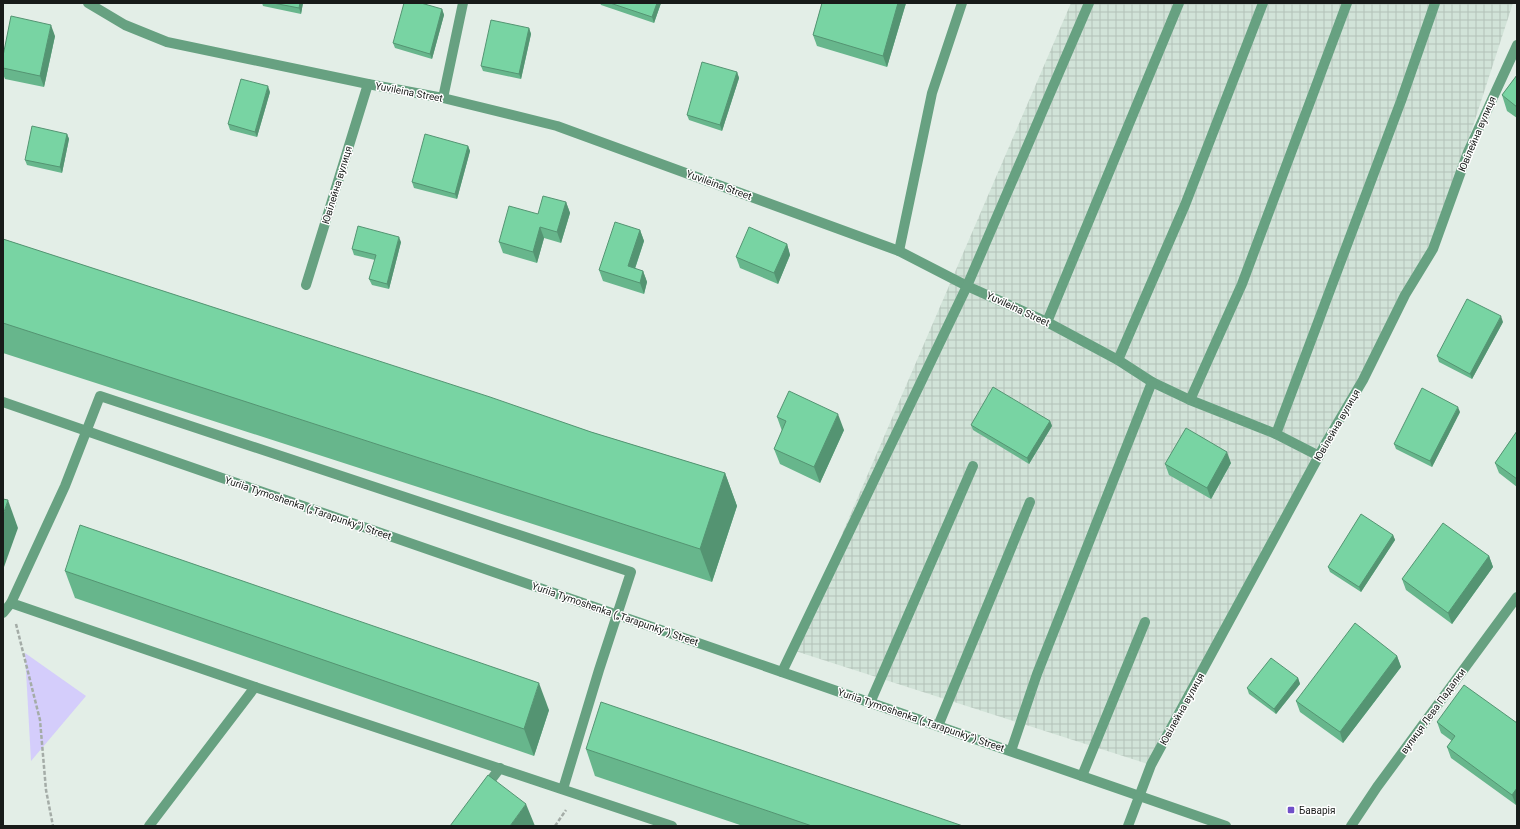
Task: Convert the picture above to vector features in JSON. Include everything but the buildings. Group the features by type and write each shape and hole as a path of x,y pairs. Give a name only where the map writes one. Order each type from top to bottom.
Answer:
{"street":[{"name":"Yuvileina Street","path":"88,3 125,25 167,42 443,98 558,126 899,251 967,286 1047,322 1118,360 1152,382 1190,400 1276,434 1319,456"},
{"path":"443,98 463,3"},
{"path":"899,251 932,93 962,3"},
{"path":"782,672 967,286 1089,3"},
{"path":"1047,322 1179,3"},
{"path":"1118,360 1185,205 1263,3"},
{"path":"1190,400 1242,284 1347,3"},
{"path":"1276,434 1398,108 1435,3"},
{"name":"Ювілейна вулиця","path":"1128,826 1138,796 1151,765 1319,456 1363,380 1406,295 1433,249 1468,152 1517,45"},
{"name":"Ювілейна вулиця","path":"306,285 368,84"},
{"path":"1011,751 1037,674 1152,382"},
{"path":"3,613 11,603 65,486 100,396 631,572 599,670 563,790"},
{"name":"Yuriia Tymoshenka („Tarapunky”) Street","path":"3,402 1226,826"},
{"path":"870,702 973,466"},
{"path":"938,726 1030,502"},
{"name":"вулиця Лева Падалки","path":"1351,826 1517,596"},
{"path":"11,603 255,687 672,826"},
{"path":"1082,776 1145,622"},
{"path":"149,826 255,687"},
{"path":"477,797 500,768"}],"path":[{"path":"11,603 40,720 46,790 53,826"}],"shaded area":[{"path":"1071,3 1513,3 1433,249 1151,765 792,650"},
{"path":"25,653 86,696 31,761"}],"place":[{"name":"Баварія","path":"1291,810"}]}
